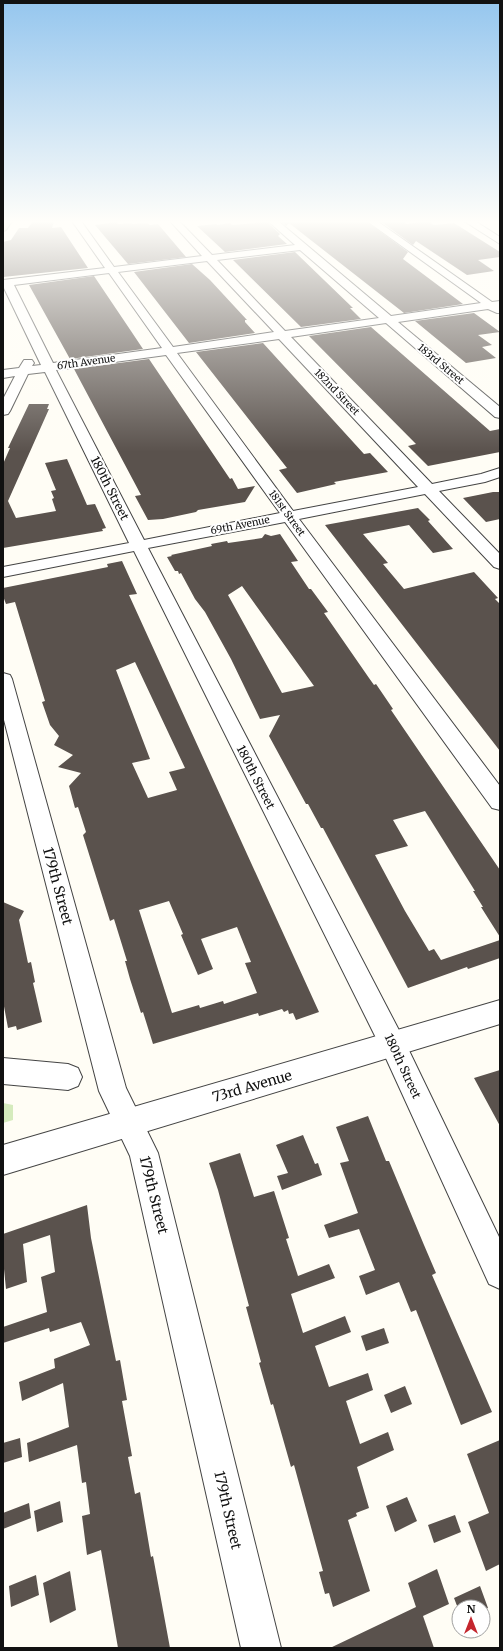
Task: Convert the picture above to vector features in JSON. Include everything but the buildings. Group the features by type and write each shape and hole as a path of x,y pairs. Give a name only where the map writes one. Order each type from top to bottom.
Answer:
{"street":[{"name":"180th Street","path":"13,298 393,1045 500,1273"},
{"name":"181st Street","path":"131,298 500,802"},
{"name":"182nd Street","path":"247,298 500,564"},
{"name":"183rd Street","path":"364,298 500,414"},
{"path":"486,298 495,304"},
{"name":"67th Avenue","path":"3,374 169,350 184,350 281,333 387,317 495,304"},
{"path":"3,411 37,346"},
{"name":"69th Avenue","path":"425,485 476,470 500,469"},
{"name":"69th Avenue","path":"3,560 58,555 425,485 485,478 500,472"},
{"name":"69th Avenue","path":"3,572 58,555"},
{"name":"179th Street","path":"3,679 113,1091 144,1153 261,1648"},
{"name":"73rd Avenue","path":"3,1160 500,1012"},
{"path":"3,1071 68,1077"}],"green space":[{"path":"3,1103 13,1105 13,1120 3,1123"}]}
